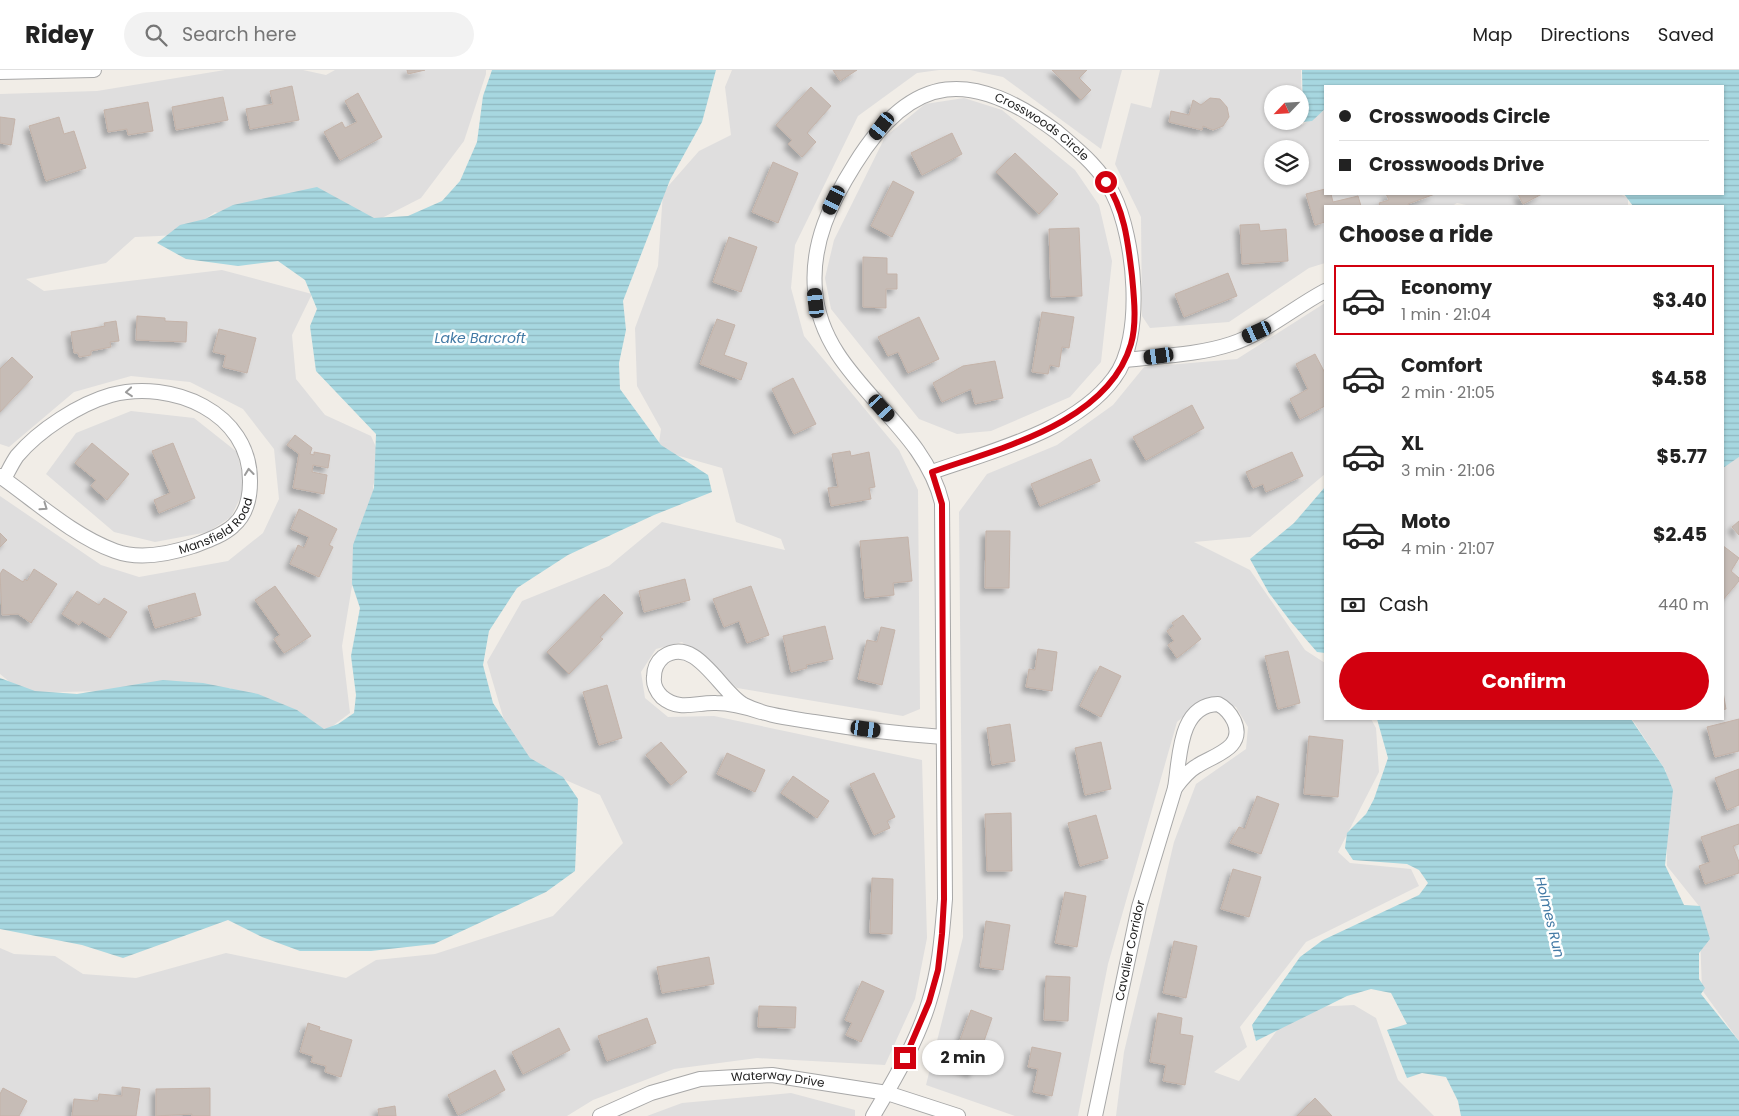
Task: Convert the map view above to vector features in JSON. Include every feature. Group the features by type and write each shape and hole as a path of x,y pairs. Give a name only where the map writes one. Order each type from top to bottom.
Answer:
{"street":[{"path":"0,72 94,70"},
{"name":"Crosswoods Circle","path":"976,87 1011,99 1031,110 1085,156 1100,173 1118,204 1127,236 1134,323 1131,342 1125,360 1116,377 1104,390 1065,419 1035,435 932,472 905,434 858,382 830,342 822,323 814,286 820,234 839,190 882,126 900,108 919,95 936,88 976,87"},
{"path":"1125,360 1211,349 1232,344 1257,332 1324,292"},
{"name":"Mansfield Road","path":"162,391 198,402 225,420 242,444 250,469 250,492 245,512 233,526 214,538 182,550 144,556 116,552 88,539 2,478 17,456 68,415 90,401 125,392 162,391"},
{"path":"873,1116 887,1093 921,1024 938,970 944,899 942,504 932,472"},
{"path":"761,712 727,693 697,657 686,653 668,654 659,660 654,670 654,680 658,694 668,702 681,706 714,702 730,704 761,712 831,725 943,737"},
{"name":"Cavalier Corridor","path":"1095,1116 1139,907 1175,788 1185,729 1190,719 1198,711 1210,704 1225,708 1235,725 1236,735 1233,743 1222,754 1196,766 1184,776 1175,788"},
{"name":"Waterway Drive","path":"600,1116 671,1086 700,1078 731,1075 772,1075 887,1093 958,1116"}],"shaded area":[{"path":"225,70 303,70 326,75 335,70 486,70 464,141 421,198 378,220 239,220 215,212 183,235 135,237 106,263 26,279 44,291 222,270 312,294 292,335 296,379 325,415 371,436 380,456 373,487 381,523 358,550 342,646 350,713 318,737 230,688 23,693 0,674 0,496 101,565 139,577 228,561 263,533 279,499 274,449 243,409 190,382 131,376 74,392 9,447 0,444 0,94 97,91"},
{"path":"732,70 939,70 917,73 858,116 795,245 791,288 804,336 899,450 918,490 920,709 903,716 737,688 682,642 656,649 641,672 645,698 668,717 714,716 922,760 927,938 915,999 885,1065 757,1058 674,1069 593,1100 567,1116 0,1116 0,948 14,954 55,956 83,974 136,978 226,953 346,978 376,960 435,954 553,916 623,843 600,795 515,758 487,662 522,601 609,566 662,522 785,550 781,539 736,522 722,468 658,450 661,429 637,386 635,328 658,266 663,192 699,151 731,135 725,87"},
{"path":"970,70 1122,70 1101,149 1003,77"},
{"path":"1160,70 1301,70 1301,85 1264,85 1264,130 1309,130 1309,120 1324,111 1324,195 1621,195 1628,198 1628,205 1466,205 1457,203 1454,205 1324,205 1324,263 1309,268 1229,322 1150,328 1142,316 1141,217 1115,164 1131,103 1151,108"},
{"path":"964,98 1002,110 1075,170 1099,205 1112,261 1101,362 1070,397 991,431 957,434 919,419 831,309 825,278 834,240 885,137 925,104"},
{"path":"1324,304 1324,475 1250,537 1194,542 1250,570 1305,650 1324,662 1324,720 1372,720 1376,728 1379,772 1338,852 1350,863 1411,869 1419,886 1306,942 1240,1027 1247,1047 1214,1072 1239,1081 1284,1021 1314,1007 1354,1005 1376,1018 1398,1080 1434,1116 1116,1116 1124,1052 1174,842 1196,784 1246,749 1248,727 1236,707 1204,699 1177,722 1108,964 1078,1116 1015,1116 926,1085 963,937 959,512 987,474 1057,445 1113,405 1144,367 1237,359"},
{"path":"131,411 194,418 237,452 245,488 231,517 208,532 155,542 114,532 46,474 76,433"},
{"path":"1739,457 1739,1041 1702,990 1699,906 1667,866 1666,771 1633,720 1724,720 1724,466"},
{"path":"791,1093 855,1110 855,1116 647,1116 682,1103"}],"water":[{"name":"Lake Barcroft","path":"492,70 716,70 702,122 670,180 623,301 626,330 619,363 620,389 661,445 708,475 712,492 654,515 568,555 517,588 489,631 483,665 493,703 530,758 563,777 578,799 575,871 546,892 434,944 371,951 300,951 262,937 228,920 123,958 82,945 0,929 0,678 35,691 77,694 163,680 203,683 258,694 297,710 324,729 338,724 354,713 356,695 351,656 360,608 352,584 353,545 374,488 376,434 316,371 310,326 317,309 305,280 278,261 238,266 186,259 157,243 180,225 205,219 233,205 317,187 374,218 408,216 442,201 460,181 477,142 483,96"},
{"path":"1302,70 1739,70 1739,457 1724,467 1724,205 1632,205 1625,195 1724,195 1724,85 1324,85 1324,110 1312,121 1309,121 1309,85 1302,85"},
{"path":"1324,488 1324,653 1317,652 1291,622 1269,593 1250,559 1294,523"},
{"name":"Holmes Run","path":"1377,720 1632,720 1664,768 1673,790 1665,865 1684,905 1700,906 1710,939 1699,953 1699,979 1705,988 1701,994 1739,1041 1739,1116 1461,1116 1458,1101 1446,1077 1422,1073 1407,1078 1387,1030 1407,1024 1391,993 1371,989 1347,996 1256,1041 1252,1025 1300,957 1323,940 1419,895 1428,883 1419,870 1407,864 1353,860 1345,848 1347,833 1366,814 1374,799 1388,758"}],"building":[{"path":"407,70 425,70 408,74"},
{"path":"833,70 857,70 840,81"},
{"path":"1052,70 1087,70 1079,78 1091,90 1081,100"},
{"path":"292,86 299,120 250,129 246,109 273,104 270,91"},
{"path":"811,87 831,106 807,133 816,142 802,157 788,144 792,140 776,125"},
{"path":"358,93 382,137 340,160 324,132 342,122 345,128 357,122 345,101"},
{"path":"223,97 228,120 176,130 172,107"},
{"path":"1210,98 1220,99 1227,107 1229,117 1223,126 1213,130 1203,126 1202,130 1169,122 1171,111 1189,115 1193,100 1201,105"},
{"path":"148,102 153,131 128,135 127,129 108,132 104,110"},
{"path":"0,117 15,119 11,145 0,143"},
{"path":"59,117 64,134 74,131 86,168 46,181 29,126"},
{"path":"952,133 962,154 922,175 911,153"},
{"path":"1015,153 1058,194 1039,214 996,172"},
{"path":"773,162 798,173 778,223 752,212"},
{"path":"893,181 914,192 892,237 871,226"},
{"path":"1324,189 1324,195 1331,195 1333,202 1358,196 1361,205 1324,205 1324,222 1315,225 1306,194"},
{"path":"1386,195 1432,195 1408,205 1380,205 1379,203 1389,200"},
{"path":"1518,195 1540,195 1523,204"},
{"path":"1259,224 1260,231 1286,229 1288,261 1242,264 1240,225"},
{"path":"1079,228 1082,296 1051,297 1049,229"},
{"path":"729,237 757,247 741,292 713,282"},
{"path":"863,257 887,258 887,274 897,274 897,289 886,289 886,308 863,307"},
{"path":"1228,273 1237,296 1184,317 1175,294"},
{"path":"1042,312 1074,317 1069,348 1062,347 1059,367 1050,365 1048,374 1032,372"},
{"path":"137,316 165,318 165,321 187,322 186,342 136,340"},
{"path":"919,317 939,359 908,373 898,352 888,356 878,337"},
{"path":"717,319 735,325 724,355 747,363 741,380 700,364"},
{"path":"116,321 119,341 110,342 111,347 91,351 91,355 79,357 78,353 74,353 71,332 105,326 104,323"},
{"path":"219,329 256,338 247,373 223,367 226,355 213,352"},
{"path":"1315,354 1324,371 1324,407 1300,419 1290,399 1308,389 1296,364"},
{"path":"12,357 33,377 0,412 0,369"},
{"path":"995,361 1003,398 975,404 971,389 942,402 933,383 963,366"},
{"path":"793,378 816,424 794,434 772,389"},
{"path":"1192,405 1204,428 1146,460 1133,437"},
{"path":"295,435 312,448 310,454 314,455 314,452 330,455 328,468 313,465 312,472 327,475 324,494 293,488 299,454 287,445"},
{"path":"92,443 129,474 107,500 91,486 96,480 75,463"},
{"path":"173,443 195,498 159,513 154,500 170,493 152,451"},
{"path":"850,451 851,456 869,452 875,487 869,488 871,499 831,506 828,488 838,487 832,454"},
{"path":"1292,452 1303,476 1266,492 1263,484 1253,488 1246,472"},
{"path":"1091,459 1100,481 1040,506 1031,484"},
{"path":"299,509 337,529 329,545 333,547 319,577 290,564 298,545 304,548 309,537 291,529"},
{"path":"1739,521 1739,535 1732,527"},
{"path":"986,531 1010,531 1009,588 985,588"},
{"path":"0,533 7,540 0,547"},
{"path":"908,537 912,581 893,583 894,595 865,598 860,541"},
{"path":"1724,547 1739,558 1731,571 1739,578 1739,581 1724,599"},
{"path":"3,569 23,582 25,579 27,581 34,569 57,584 31,623 18,614 2,615 0,574"},
{"path":"685,579 690,600 644,612 639,591"},
{"path":"275,586 311,636 284,653 274,639 280,635 255,600"},
{"path":"751,586 769,635 747,643 739,621 724,627 713,599"},
{"path":"77,591 99,605 104,598 127,612 110,638 82,621 79,625 62,614"},
{"path":"195,593 201,615 155,628 148,606"},
{"path":"604,594 623,613 600,637 603,639 569,674 547,652"},
{"path":"1183,615 1201,639 1177,658 1168,645 1174,641 1167,631 1174,626 1172,623"},
{"path":"825,626 833,659 806,665 807,668 791,672 783,636"},
{"path":"881,627 895,630 882,685 858,679 867,640 877,642"},
{"path":"1038,649 1057,652 1052,691 1026,687 1029,669 1035,670"},
{"path":"1288,651 1300,703 1278,709 1265,656"},
{"path":"1100,666 1121,676 1101,717 1080,706"},
{"path":"607,685 622,738 599,745 583,692"},
{"path":"1739,719 1739,751 1715,757 1707,727"},
{"path":"1010,724 1015,761 992,765 987,728"},
{"path":"1309,736 1343,740 1338,797 1304,794"},
{"path":"661,742 687,772 671,785 646,755"},
{"path":"1101,742 1111,789 1085,795 1075,748"},
{"path":"727,753 765,770 755,792 717,774"},
{"path":"1739,769 1739,805 1727,810 1715,778"},
{"path":"874,773 895,817 887,821 890,828 874,835 850,784"},
{"path":"793,776 829,801 817,818 781,793"},
{"path":"1257,796 1279,804 1261,854 1230,843 1239,827 1245,829"},
{"path":"1011,813 1012,871 987,871 985,814"},
{"path":"1096,815 1108,858 1080,866 1068,823"},
{"path":"1739,824 1739,844 1733,846 1739,862 1739,873 1705,884 1699,866 1710,862 1701,837"},
{"path":"1233,869 1261,877 1249,917 1221,909"},
{"path":"872,878 893,879 892,934 870,933"},
{"path":"1065,892 1086,896 1077,947 1055,943"},
{"path":"986,921 1010,925 1003,970 980,967"},
{"path":"1174,941 1197,946 1186,998 1163,993"},
{"path":"709,957 714,984 662,993 657,967"},
{"path":"1046,976 1070,977 1068,1021 1044,1020"},
{"path":"862,981 884,991 861,1042 846,1035 852,1023 845,1020"},
{"path":"759,1006 796,1007 795,1028 758,1027"},
{"path":"971,1010 992,1018 973,1073 951,1065"},
{"path":"1158,1013 1182,1018 1180,1034 1193,1036 1185,1085 1163,1081 1166,1065 1150,1062"},
{"path":"647,1018 656,1043 607,1061 598,1036"},
{"path":"308,1023 320,1027 319,1030 352,1040 341,1077 325,1072 326,1066 311,1062 313,1056 300,1052"},
{"path":"559,1028 570,1050 523,1074 512,1052"},
{"path":"1032,1047 1061,1053 1052,1096 1033,1092 1038,1069 1028,1067"},
{"path":"495,1070 505,1090 458,1115 448,1095"},
{"path":"122,1087 140,1089 136,1116 72,1116 74,1099 98,1101 99,1094 122,1096"},
{"path":"3,1088 27,1101 19,1116 0,1116 0,1094"},
{"path":"210,1088 210,1116 192,1116 192,1114 156,1116 156,1089"},
{"path":"1315,1098 1332,1116 1297,1116"},
{"path":"395,1106 396,1116 379,1116 378,1109"}],"route":[{"path":"905,1058 921,1024 938,970 944,899 942,504 932,472 1035,435 1084,407 1116,377 1125,360 1131,342 1134,323 1132,283 1127,236 1121,211 1106,182"}]}
